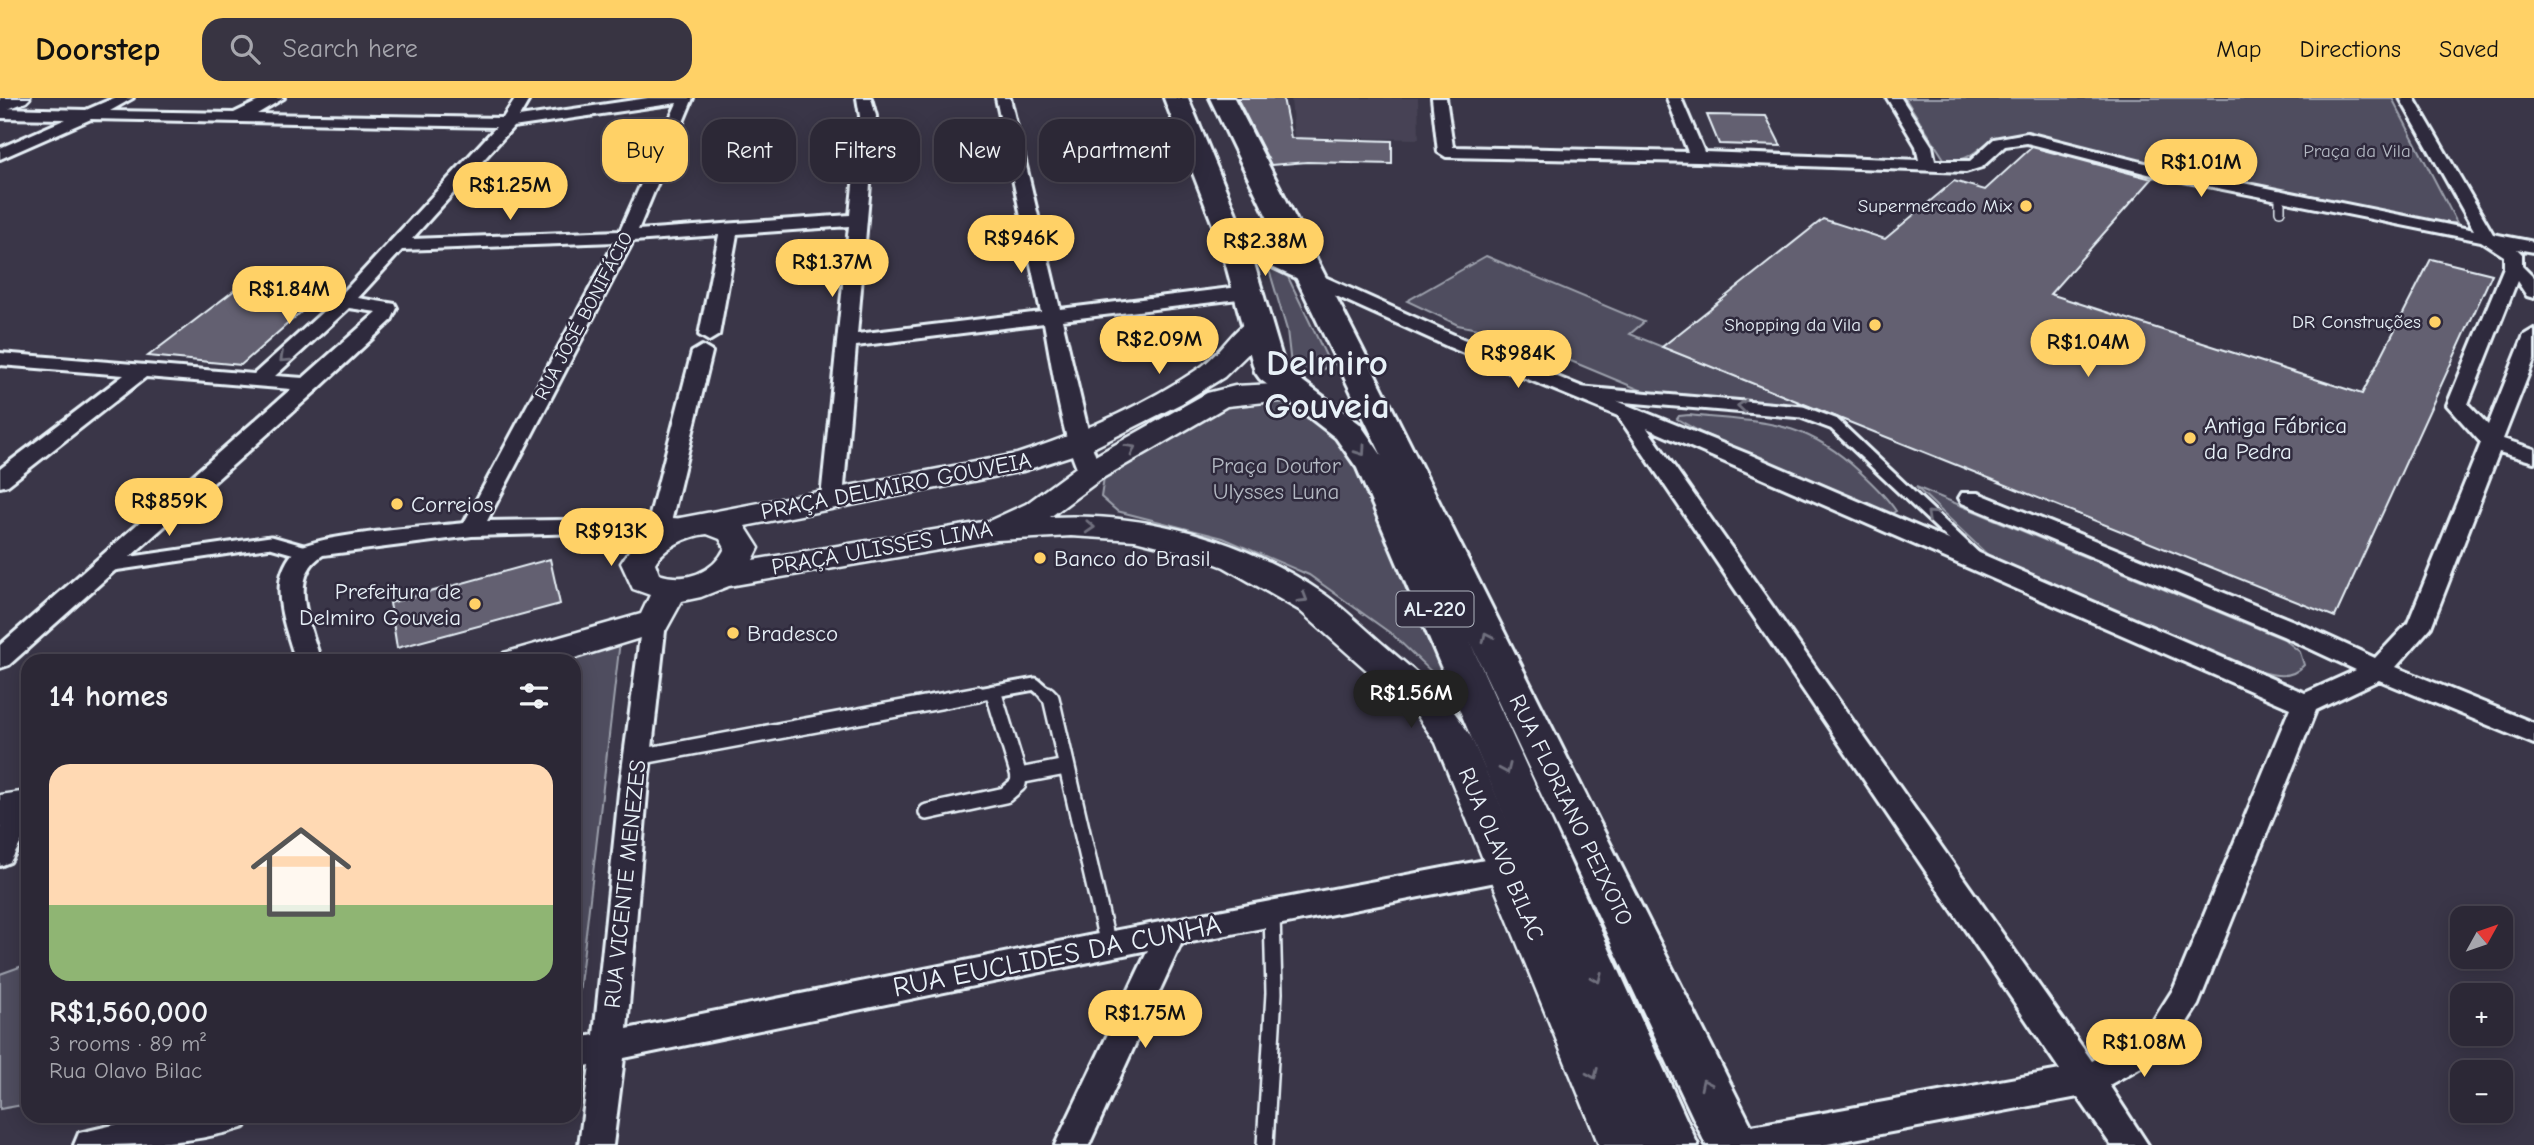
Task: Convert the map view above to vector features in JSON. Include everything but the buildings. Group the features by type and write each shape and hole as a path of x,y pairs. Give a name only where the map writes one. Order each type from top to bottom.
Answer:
{"highway":[{"name":"AL-220","path":"1176,98 1234,243 1251,309 1272,372 1348,432 1374,468 1671,1145"},
{"name":"RUA FLORIANO PEIXOTO","path":"1222,98 1347,348 1735,1145"},
{"path":"1196,147 1245,143"},
{"path":"1294,392 1333,376 1347,348"}],"street":[{"path":"0,106 19,98"},
{"path":"0,154 126,98"},
{"path":"234,119 277,98"},
{"path":"259,380 345,302 508,123 523,98"},
{"path":"0,113 508,123 634,101 678,98"},
{"name":"RUA JOSÉ BONIFÁCIO","path":"472,529 626,236 666,151 686,98"},
{"path":"832,498 868,116 864,98"},
{"path":"1003,98 1085,458"},
{"path":"1439,98 1446,152 1698,157 1966,167 1976,164 2000,142 2028,138 2280,203 2534,247"},
{"path":"1674,98 1698,157"},
{"path":"1894,98 1924,146 1928,164"},
{"path":"2407,98 2487,238 2513,254 2514,267 2457,405 2493,443 2534,456"},
{"path":"396,245 626,236 859,220"},
{"path":"687,524 705,344 729,229"},
{"path":"1234,243 1311,279 1980,562 2305,704"},
{"path":"2514,267 2534,289"},
{"path":"0,659 311,385 384,317 388,308 345,302"},
{"path":"847,341 1051,316 1251,309"},
{"name":"PRAÇA ULISSES LIMA","path":"722,576 997,530 1037,511 1085,458 1214,371 1242,344 1251,309"},
{"path":"1735,1145 2087,1080 2157,1042 2187,996 2305,704 2379,670 2419,627 2534,335"},
{"path":"0,359 311,385"},
{"path":"0,480 142,371"},
{"name":"PRAÇA ULISSES LIMA","path":"1085,458 1217,399 1235,395 1294,392"},
{"path":"1625,412 2131,1145"},
{"name":"PRAÇA DELMIRO GOUVEIA","path":"687,524 1023,462 1085,458"},
{"path":"1970,498 2292,630 2379,670 2534,734"},
{"path":"307,654 290,592 292,573 306,552 317,548 472,529 687,524 732,532 741,548 733,567 722,576 689,589 670,590 645,581 638,564 650,544 687,524"},
{"name":"RUA OLAVO BILAC","path":"997,530 1071,526 1135,530 1197,545 1236,559 1311,602 1429,705 1453,739 1623,1145"},
{"path":"544,654 654,622 670,590"},
{"name":"RUA VICENTE MENEZES","path":"596,1145 609,1047 654,622"},
{"path":"0,853 18,807"},
{"name":"RUA EUCLIDES DA CUNHA","path":"581,1053 1272,912 1506,868"},
{"path":"1072,1145 1171,933"},
{"path":"91,1145 194,1134 218,1123"}],"lane":[{"path":"1577,392 1802,412 1834,424 1980,562"},
{"path":"103,567 271,542 306,552"},
{"path":"638,757 1035,684 1051,698 1108,945"},
{"path":"927,812 1005,795 1018,784 1019,776 993,691"},
{"path":"1019,776 1066,767"},
{"path":"1265,1145 1274,993 1272,912"}],"shaded area":[{"path":"1291,98 1418,98 1419,139 1294,137"}],"green space":[{"name":"Praça da Vila","path":"1905,98 2392,98 2457,223 2442,223 2221,181 2034,135 2005,135 1967,157 1946,162"},
{"path":"1486,256 1644,322 1630,334 1812,407 1645,392 1511,336 1458,325 1407,301"},
{"path":"1268,266 1288,277 1329,362 1323,370 1311,373 1296,371 1291,365 1287,330"},
{"name":"Praça Doutor Ulysses Luna","path":"1254,400 1292,404 1348,441 1453,678 1439,679 1393,635 1309,575 1223,538 1117,511 1101,497 1104,477 1218,404"},
{"path":"1679,416 1760,422 1800,432 1839,454 1883,495 1896,511 1891,514 1883,511 1702,433 1677,419"},
{"path":"1916,487 2284,639 2300,652 2304,665 2286,675 2251,669 1995,562"},
{"path":"620,641 581,976 581,654 576,654"},
{"path":"21,966 21,1105 0,1109 0,974"}],"place":[{"name":"Supermercado Mix","path":"2026,206"},
{"name":"DR Construções","path":"2435,322"},
{"name":"Shopping da Vila","path":"1875,325"},
{"name":"Antiga Fábrica da Pedra","path":"2190,438"},
{"name":"Correios","path":"397,504"},
{"name":"Banco do Brasil","path":"1040,558"},
{"name":"Prefeitura de Delmiro Gouveia","path":"475,604"},
{"name":"Bradesco","path":"733,633"}],"district":[{"name":"Delmiro Gouveia","path":"1327,384"}]}
